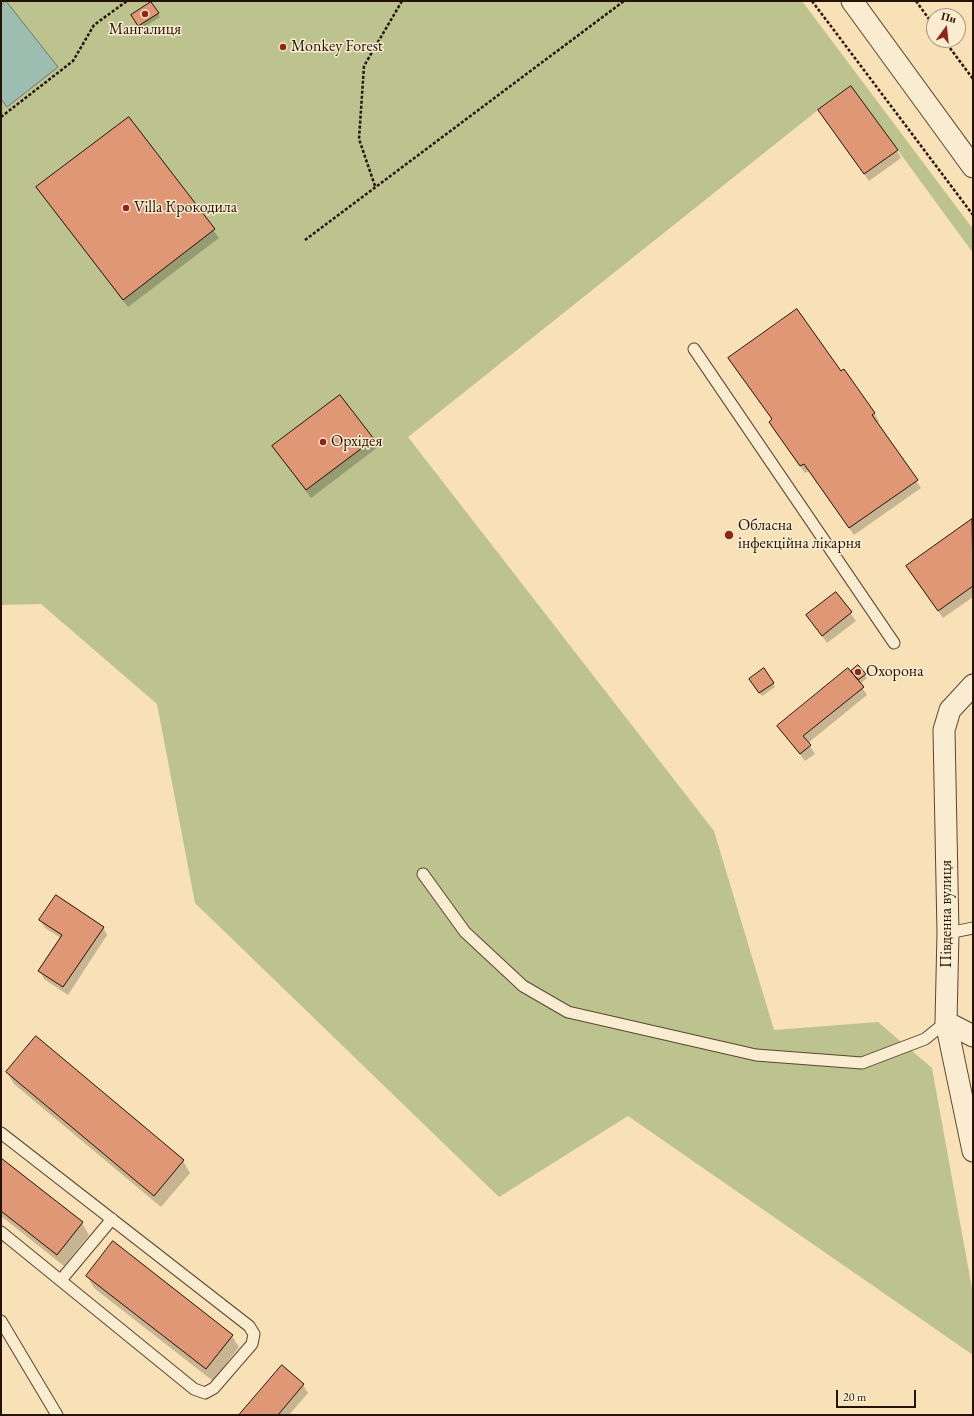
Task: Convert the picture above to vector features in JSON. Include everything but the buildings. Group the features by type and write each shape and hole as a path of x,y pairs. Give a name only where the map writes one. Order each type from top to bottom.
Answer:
{"street":[{"path":"852,1 973,168"},
{"name":"Південна вулиця","path":"973,685 950,710 944,730 948,933 946,1022 973,1151"},
{"path":"946,1022 973,1036"}],"lane":[{"path":"694,349 894,643"},
{"path":"423,874 465,932 523,986 568,1012 756,1055 862,1063 925,1039 946,1022"},
{"path":"948,933 973,928"},
{"path":"1,1133 249,1326 254,1334 252,1344 214,1388 205,1393 194,1389 1,1232"},
{"path":"60,1280 112,1219"},
{"path":"1,1321 57,1415"}],"path":[{"path":"1,117 73,61 94,25 127,1"},
{"path":"375,186 359,139 364,66 402,1"},
{"path":"305,240 375,186 624,1"},
{"path":"812,1 973,215"},
{"path":"916,1 926,15"},
{"path":"950,48 973,79"}],"green space":[{"path":"1,1 802,1 973,229 973,253 851,86 818,110 408,437 714,831 774,1030 878,1022 932,1068 973,1294 973,1355 628,1116 499,1197 195,903 157,704 41,604 1,605"}],"shaded area":[{"path":"6,1 58,67 7,107 1,99 1,6"}],"place":[{"name":"Мангалиця","path":"145,14"},
{"name":"Monkey Forest","path":"283,47"},
{"name":"Villa Крокодила","path":"126,208"},
{"name":"Орхідея","path":"323,442"},
{"name":"Обласна інфекційна лікарня","path":"729,535"},
{"name":"Охорона","path":"858,672"}]}
